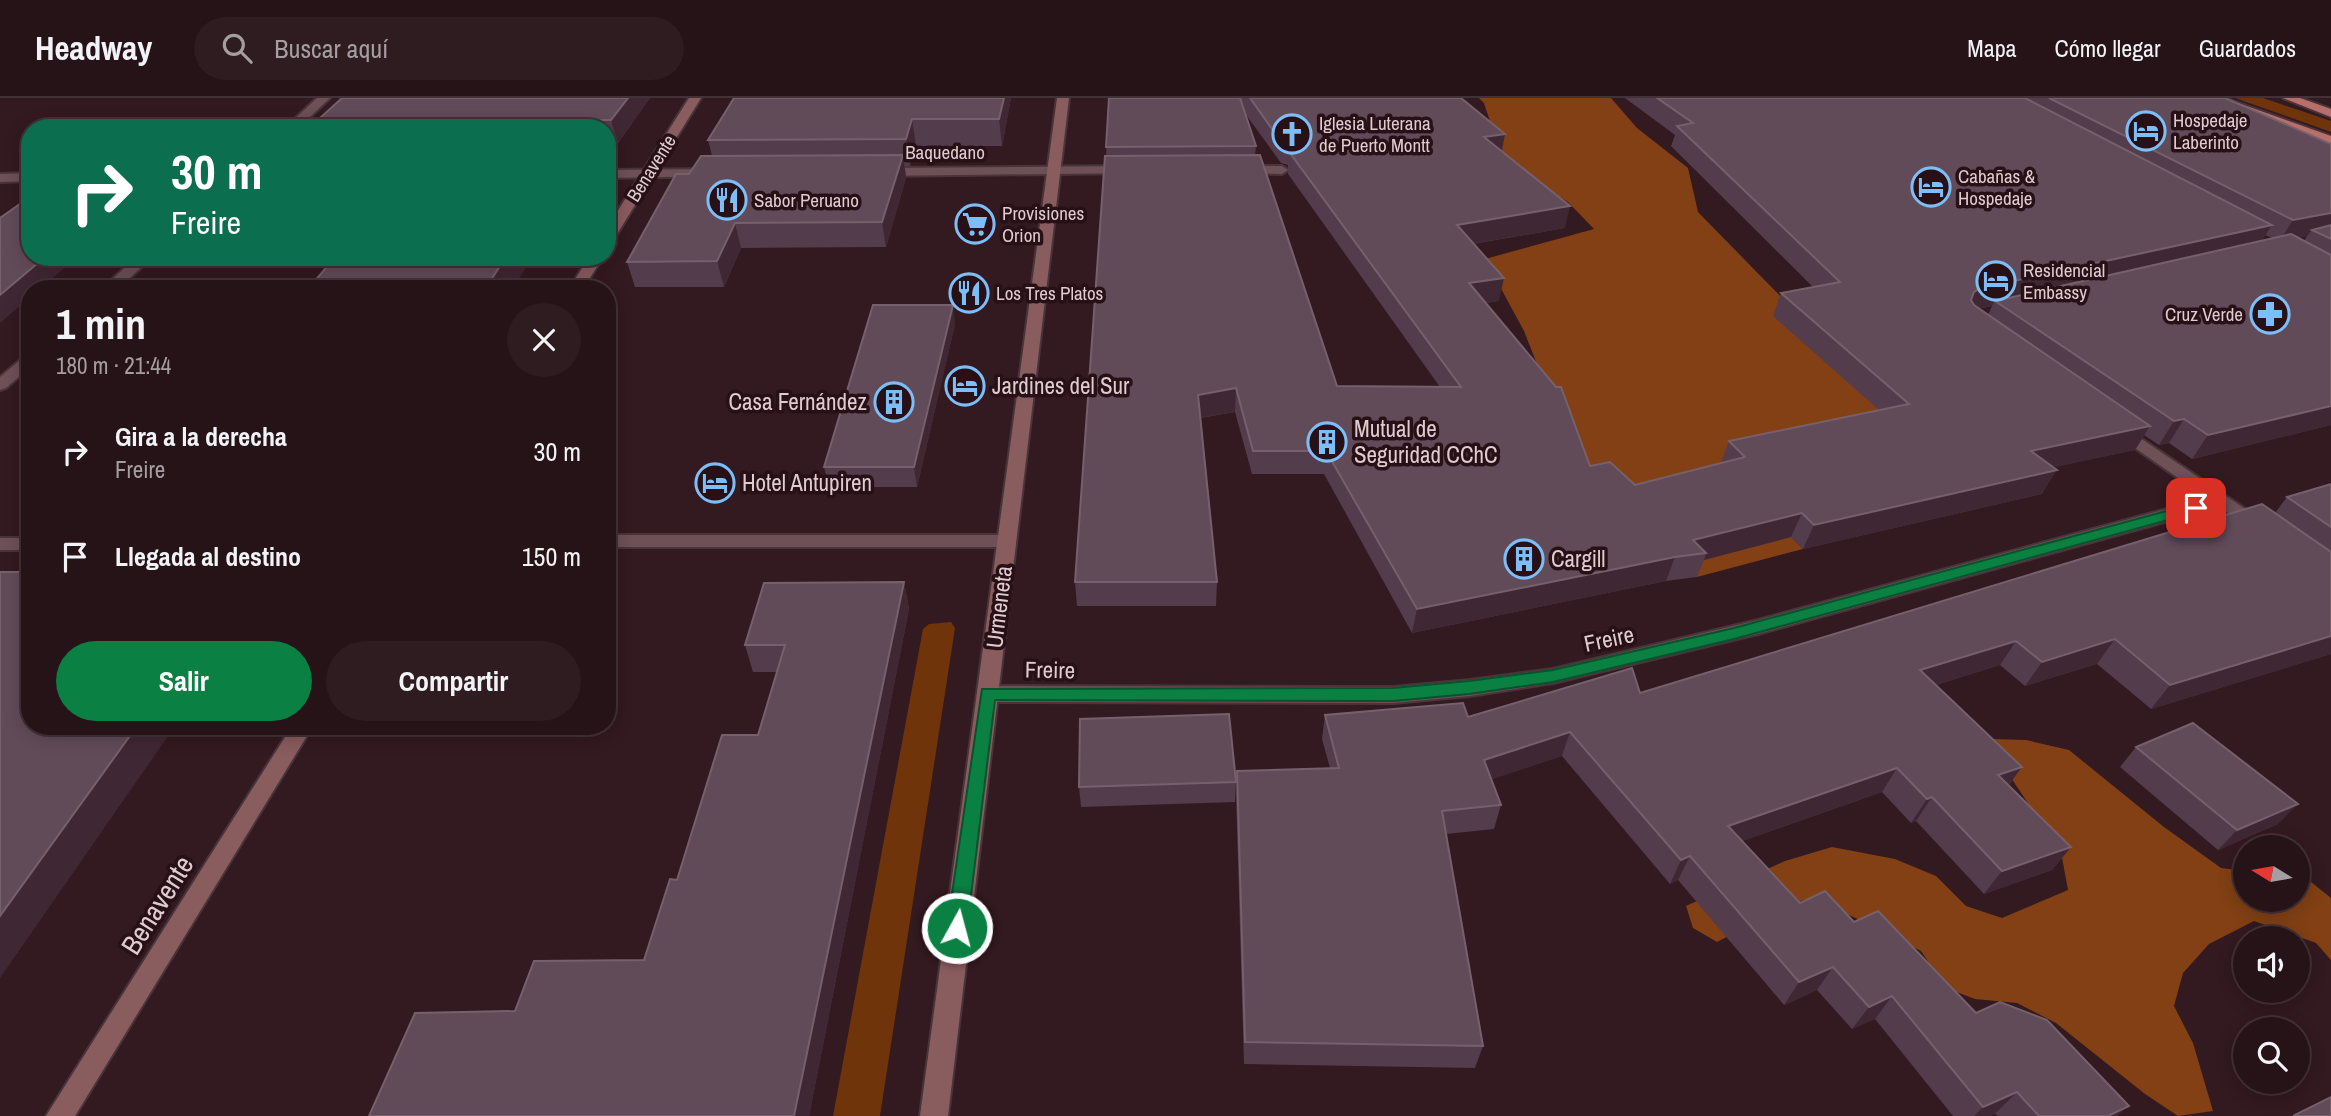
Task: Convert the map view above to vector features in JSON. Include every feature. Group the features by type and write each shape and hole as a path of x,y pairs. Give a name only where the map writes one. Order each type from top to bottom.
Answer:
{"highway":[{"path":"2288,98 2331,113"},
{"path":"2208,100 2331,140"}],"main road":[{"name":"Benavente","path":"616,225 695,98"},
{"name":"Urmeneta","path":"934,1116 1063,98"},
{"name":"Benavente","path":"60,1116 297,735"}],"street":[{"path":"300,119 324,98"},
{"path":"2208,100 2285,138"},
{"name":"Baquedano","path":"864,172 1138,170"},
{"path":"1230,170 1282,170"},
{"path":"616,174 729,173"},
{"path":"0,178 21,177"},
{"path":"119,280 135,266"},
{"path":"0,385 21,367"},
{"path":"2099,415 2270,534"},
{"name":"Freire","path":"988,694 1393,695 1553,676 1746,631 2222,500"},
{"path":"616,541 1007,541"},
{"path":"0,544 21,544"}],"shaded area":[{"path":"1479,98 1611,98 1637,128 1688,168 1698,212 1787,303 1948,418 1721,465 1803,549 1697,577 1569,461 1555,410 1524,331 1485,259 1594,229 1568,202 1504,164 1484,103"},
{"path":"2235,98 2263,98 2331,121 2331,132"},
{"path":"951,622 955,628 880,1116 833,1116 923,629 929,624"},
{"path":"1993,739 2026,740 2069,750 2164,827 2221,868 2233,870 2233,912 2310,912 2310,881 2331,898 2331,960 2316,943 2310,941 2310,926 2268,926 2254,921 2244,926 2233,926 2233,932 2209,944 2183,973 2174,1006 2193,1043 2213,1111 2178,1116 2145,1094 2056,1023 2017,1003 1975,999 1946,988 1921,951 1876,927 1810,898 1788,905 1717,942 1693,928 1686,906 1785,861 1832,847 1895,859 1936,876 1966,906 2002,918 2068,890 2061,852 2003,766"}],"building":[{"path":"342,98 628,98 612,119 319,119"},
{"path":"734,98 1004,98 999,119 912,119 906,139 708,140"},
{"path":"1109,98 1240,98 1256,146 1106,147"},
{"path":"1250,98 1461,98 1505,134 1484,137 1570,206 1457,225 1504,278 1469,283 1556,387 1561,387 1590,466 1610,462 1635,485 1745,457 1729,441 1909,404 1781,293 1840,282 1677,126 1693,123 1657,98 2025,98 2272,225 1981,288 1974,292 1971,300 1974,305 2150,426 2031,451 2057,470 1814,525 1802,513 1693,540 1706,553 1417,609 1326,451 1253,451 1236,388 1198,395 1217,582 1075,582 1105,156 1260,155 1337,386 1461,387 1290,153 1289,145 1282,143"},
{"path":"2049,98 2225,98 2331,144 2331,213 2293,220"},
{"path":"903,155 882,222 735,223 717,261 627,262 676,174 689,174 701,156"},
{"path":"21,203 21,266 34,266 0,295 0,218"},
{"path":"2331,225 2331,239 2312,230"},
{"path":"2291,234 2331,255 2331,406 2208,435 2184,419 2174,421 1995,301"},
{"path":"327,266 500,266 491,280 316,280"},
{"path":"873,305 953,305 914,467 824,467"},
{"path":"2331,484 2331,527 2287,497"},
{"path":"2262,504 2331,552 2331,636 2170,685 2115,639 2042,662 2016,641 1920,670 2022,767 1998,775 2071,847 2002,871 1932,797 1927,799 1897,768 1728,826 1800,903 1825,891 1854,922 1878,911 1976,1013 2000,1002 2047,1020 2129,1106 2108,1116 2039,1116 2017,1092 1983,1107 1892,996 1869,1007 1833,967 1799,982 1690,856 1681,860 1570,732 1484,760 1501,805 1442,811 1483,1046 1245,1042 1237,771 1339,768 1325,715 1463,703 1468,717 1632,668 1640,693"},
{"path":"0,572 21,572 21,735 131,735 0,916"},
{"path":"904,582 794,1116 369,1116 415,1013 515,1011 534,961 644,960 670,879 677,880 722,735 758,735 785,645 745,645 764,583"},
{"path":"1229,714 1236,782 1079,787 1080,719"},
{"path":"2193,723 2298,804 2237,830 2136,747"},
{"path":"2331,1097 2331,1116 2293,1116"}],"place":[{"name":"Hospedaje Laberinto","path":"2146,131"},
{"name":"Iglesia Luterana de Puerto Montt","path":"1292,134"},
{"name":"Cabañas & Hospedaje","path":"1931,187"},
{"name":"Sabor Peruano","path":"727,200"},
{"name":"Provisiones Orion","path":"975,224"},
{"name":"Residencial Embassy","path":"1996,281"},
{"name":"Los Tres Platos","path":"969,293"},
{"name":"Cruz Verde","path":"2270,314"},
{"name":"Jardines del Sur","path":"965,386"},
{"name":"Casa Fernández","path":"894,402"},
{"name":"Mutual de Seguridad CChC","path":"1327,442"},
{"name":"Hotel Antupiren","path":"715,483"},
{"name":"Cargill","path":"1524,559"}],"route":[{"path":"957,928 988,694 1393,695 1553,676 1734,634 2196,508"}]}
